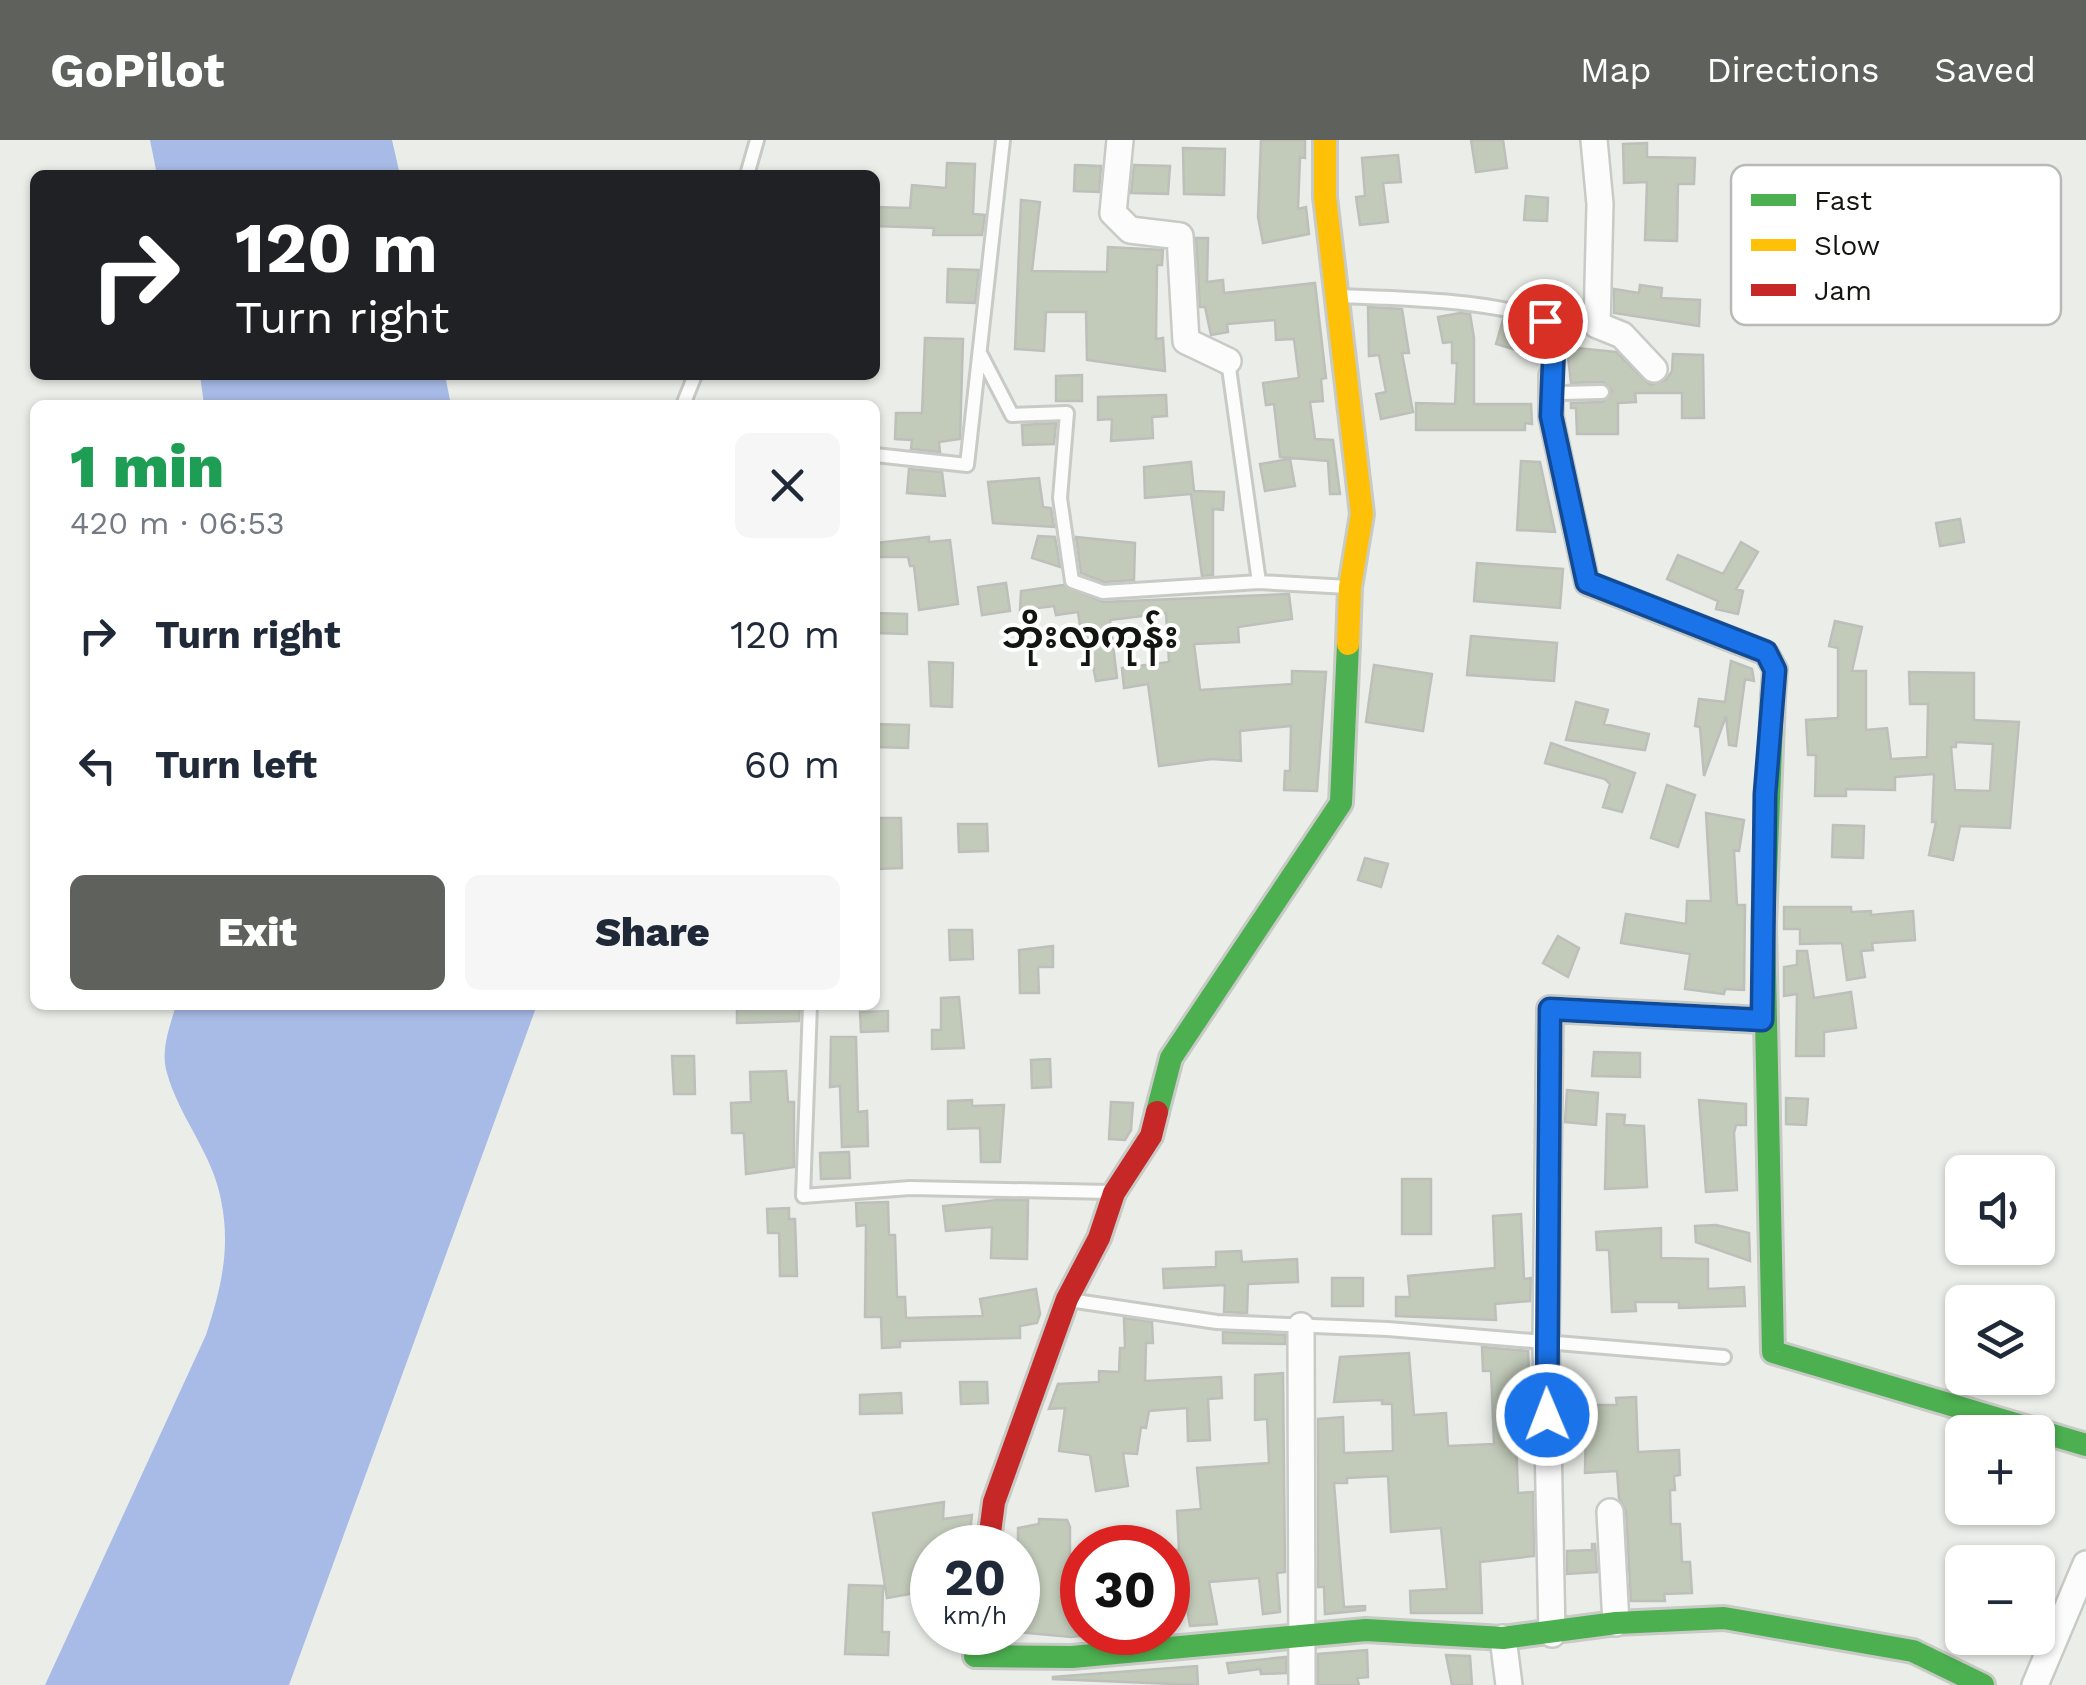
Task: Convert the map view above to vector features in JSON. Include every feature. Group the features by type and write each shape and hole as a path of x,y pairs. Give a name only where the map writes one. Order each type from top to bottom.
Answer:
{"street":[{"path":"1120,140 1114,214 1130,230 1180,236 1186,340 1228,361"},
{"path":"991,1525 994,1502 1067,1299 1099,1238 1114,1192 1151,1136 1172,1058 1341,803 1350,587 1362,514 1325,196 1325,140"},
{"path":"1594,140 1600,204 1596,325 1622,335 1654,369"},
{"path":"1551,376 1551,416 1587,582 1766,652 1775,670 1765,794 1762,1020 1774,1352 2086,1444"},
{"path":"1552,1634 1546,1342 1550,1009 1762,1020"},
{"path":"1301,1326 1302,1685"},
{"path":"1610,1512 1616,1623"},
{"path":"2034,1685 2086,1564"},
{"path":"974,1655 1072,1656 1366,1630 1503,1638 1616,1623 1724,1618 1913,1651 1983,1685"},
{"path":"1503,1638 1509,1685"}],"lane":[{"path":"748,170 757,140"},
{"path":"880,456 967,466 1003,140"},
{"path":"1339,296 1458,302 1535,316 1552,329 1551,376 1560,392 1602,392"},
{"path":"981,356 1012,415 1068,413 1060,498 1072,581 1103,592 1259,582 1350,587"},
{"path":"1228,361 1259,582"},
{"path":"810,1010 803,1196 910,1188 1114,1192"},
{"path":"1067,1299 1217,1322 1724,1357"}],"water":[{"path":"150,140 392,140 399,170 156,170"},
{"path":"201,380 446,380 450,400 203,400"},
{"path":"175,1010 535,1010 289,1685 45,1685 206,1335 220,1285 225,1235 217,1183 172,1089 165,1065"}],"building":[{"path":"1261,140 1305,140 1305,158 1300,157 1298,209 1306,207 1309,234 1263,243 1258,217"},
{"path":"1471,140 1503,140 1507,168 1476,172"},
{"path":"1647,143 1647,157 1695,158 1694,184 1678,184 1677,241 1645,240 1647,182 1624,183 1623,144"},
{"path":"1183,148 1225,149 1224,195 1184,194"},
{"path":"1398,155 1401,182 1383,183 1388,222 1360,225 1356,197 1365,196 1362,158"},
{"path":"947,163 975,164 973,214 985,215 982,235 933,235 934,228 880,226 880,207 910,208 912,185 946,188"},
{"path":"1075,165 1101,166 1099,192 1074,191"},
{"path":"1134,165 1170,166 1168,194 1131,193"},
{"path":"1526,196 1548,198 1547,221 1524,220"},
{"path":"1021,200 1040,202 1032,271 1107,272 1108,247 1163,250 1162,265 1157,265 1156,339 1163,338 1165,371 1087,360 1086,312 1046,312 1044,351 1015,349"},
{"path":"1196,238 1208,238 1207,282 1223,280 1224,293 1315,283 1326,378 1321,379 1323,401 1310,402 1315,439 1333,440 1340,494 1330,494 1328,461 1280,457 1274,404 1266,405 1263,383 1299,378 1294,339 1276,340 1275,320 1227,324 1228,332 1211,335 1205,307 1200,307"},
{"path":"948,269 979,270 975,303 947,302"},
{"path":"1640,285 1662,288 1661,298 1700,300 1699,326 1614,313 1614,289 1639,293"},
{"path":"1368,307 1402,309 1409,353 1402,353 1413,412 1381,419 1376,394 1386,392 1379,355 1369,356"},
{"path":"1470,314 1474,338 1474,404 1531,404 1532,424 1525,423 1525,430 1416,430 1416,403 1455,404 1457,363 1452,363 1452,342 1443,343 1438,317"},
{"path":"1503,320 1542,334 1542,348 1525,346 1523,352 1496,344"},
{"path":"925,338 963,339 960,439 939,442 940,452 911,449 912,440 895,439 896,413 922,413"},
{"path":"1567,347 1616,352 1650,385 1666,380 1672,371 1673,354 1703,355 1704,418 1682,418 1682,393 1635,393 1636,402 1618,403 1618,434 1577,434 1576,408 1571,408 1571,403 1603,402 1612,391 1603,382 1571,383"},
{"path":"1082,375 1082,401 1056,401 1056,376"},
{"path":"1166,395 1167,416 1152,417 1153,438 1111,441 1112,419 1098,420 1098,397"},
{"path":"1056,423 1054,444 1023,445 1022,425"},
{"path":"1290,459 1295,486 1265,491 1260,464"},
{"path":"1521,461 1540,462 1555,532 1517,530"},
{"path":"1191,462 1194,491 1224,492 1223,510 1213,509 1213,575 1202,576 1191,494 1145,498 1144,467"},
{"path":"909,469 942,472 945,496 907,493"},
{"path":"1039,478 1043,507 1051,508 1054,527 993,523 988,482"},
{"path":"1960,519 1964,542 1940,546 1936,523"},
{"path":"1038,536 1055,537 1060,567 1032,558"},
{"path":"929,537 929,542 950,540 958,604 919,610 914,566 910,566 908,557 880,557 880,542"},
{"path":"1076,537 1135,543 1134,580 1104,582 1081,573"},
{"path":"1741,542 1758,552 1736,589 1743,591 1738,614 1716,609 1718,601 1667,579 1678,555 1723,574"},
{"path":"1477,563 1563,569 1560,608 1474,601"},
{"path":"1006,583 1010,611 982,615 978,587"},
{"path":"1063,585 1103,602 1289,594 1292,619 1238,627 1239,642 1194,644 1200,690 1292,684 1292,671 1326,672 1317,791 1284,790 1285,771 1290,771 1291,726 1240,731 1241,761 1212,759 1159,766 1148,684 1124,688 1122,668 1169,662 1166,613 1110,620 1117,678 1096,681 1093,666 1086,667 1078,612 1056,615 1054,606 1020,610 1021,591"},
{"path":"880,613 907,614 907,634 880,633"},
{"path":"1835,621 1862,627 1852,671 1866,671 1866,730 1887,728 1891,759 1927,757 1928,704 1910,704 1909,672 1974,673 1974,720 2019,722 2010,828 1960,826 1953,860 1929,855 1936,822 1932,822 1934,774 1895,777 1895,790 1846,789 1846,796 1815,796 1816,755 1808,755 1806,720 1838,718 1838,648 1829,646","holes":["1956,742 1993,744 1990,791 1955,790 1951,747 1956,747"]},
{"path":"1471,636 1557,643 1554,681 1467,675"},
{"path":"1731,661 1752,669 1754,681 1745,679 1736,746 1729,745 1726,716 1704,776 1700,727 1695,726 1699,699 1725,702"},
{"path":"929,662 953,663 952,707 931,706"},
{"path":"1374,665 1432,674 1423,731 1366,722"},
{"path":"1576,702 1608,710 1604,724 1649,734 1645,750 1566,740"},
{"path":"880,724 909,725 908,748 880,747"},
{"path":"1551,743 1635,773 1622,812 1603,807 1610,784 1605,779 1545,763"},
{"path":"1667,785 1695,795 1678,847 1651,838"},
{"path":"1706,813 1744,820 1739,851 1734,850 1737,905 1745,905 1744,990 1725,989 1724,994 1685,989 1690,954 1621,943 1626,914 1686,924 1687,901 1711,901"},
{"path":"880,818 901,818 902,868 880,869"},
{"path":"958,824 987,824 988,851 959,852"},
{"path":"1833,825 1864,826 1863,858 1832,857"},
{"path":"1365,858 1388,864 1381,887 1358,880"},
{"path":"1784,907 1851,907 1851,912 1871,911 1871,915 1913,911 1915,940 1872,943 1873,950 1861,951 1865,977 1847,980 1842,943 1800,944 1800,929 1784,929"},
{"path":"949,930 972,930 973,959 950,960"},
{"path":"1558,936 1579,948 1568,977 1543,963"},
{"path":"1053,946 1053,967 1038,967 1039,993 1020,993 1019,950"},
{"path":"1797,951 1807,951 1814,998 1851,992 1856,1028 1824,1032 1824,1056 1796,1056 1797,994 1784,996 1784,967 1797,965"},
{"path":"959,997 964,1048 932,1049 932,1030 941,1030 941,998"},
{"path":"737,1010 800,1010 799,1021 737,1023"},
{"path":"888,1011 888,1031 861,1032 860,1012"},
{"path":"831,1037 856,1037 858,1112 867,1111 868,1146 842,1147 840,1086 830,1087"},
{"path":"1594,1052 1640,1053 1640,1077 1592,1076"},
{"path":"672,1056 694,1056 695,1094 674,1094"},
{"path":"1050,1059 1051,1087 1032,1088 1031,1060"},
{"path":"786,1071 788,1102 794,1102 794,1167 746,1174 744,1133 732,1133 731,1103 751,1102 750,1072"},
{"path":"1567,1090 1598,1093 1596,1125 1565,1122"},
{"path":"1786,1098 1808,1099 1806,1125 1786,1124"},
{"path":"972,1100 972,1106 1004,1105 1000,1162 981,1162 980,1128 948,1129 948,1101"},
{"path":"1699,1100 1746,1104 1746,1125 1736,1125 1734,1133 1737,1190 1706,1192"},
{"path":"1111,1102 1133,1103 1131,1130 1125,1140 1109,1139"},
{"path":"1607,1114 1625,1115 1624,1125 1644,1126 1647,1187 1605,1189"},
{"path":"849,1152 850,1178 821,1179 820,1153"},
{"path":"1402,1179 1431,1179 1431,1234 1402,1234"},
{"path":"1028,1200 1027,1259 991,1258 992,1227 946,1231 943,1206"},
{"path":"888,1202 889,1235 895,1235 897,1297 905,1297 906,1318 983,1316 980,1299 1036,1289 1040,1314 1037,1323 1020,1326 1020,1338 900,1341 900,1347 882,1348 881,1317 865,1317 866,1225 857,1226 856,1203"},
{"path":"789,1208 789,1219 795,1219 797,1276 780,1276 779,1233 768,1233 767,1209"},
{"path":"1521,1214 1524,1279 1531,1278 1530,1301 1495,1304 1496,1320 1396,1316 1396,1297 1410,1297 1408,1276 1495,1268 1493,1216"},
{"path":"1716,1225 1749,1233 1750,1261 1696,1242 1695,1226"},
{"path":"1661,1228 1661,1258 1708,1259 1708,1289 1744,1287 1745,1306 1679,1308 1679,1302 1635,1302 1636,1311 1612,1312 1609,1250 1597,1250 1596,1232"},
{"path":"1241,1251 1242,1262 1297,1259 1298,1282 1248,1284 1247,1313 1224,1312 1225,1285 1164,1288 1163,1269 1216,1267 1216,1252"},
{"path":"1332,1278 1363,1278 1363,1306 1332,1306"},
{"path":"1124,1318 1152,1322 1153,1343 1146,1343 1145,1381 1221,1377 1222,1398 1208,1399 1210,1440 1188,1441 1187,1408 1149,1411 1146,1428 1141,1427 1137,1454 1123,1453 1128,1486 1096,1491 1090,1455 1059,1451 1065,1408 1049,1409 1058,1384 1099,1382 1099,1371 1119,1372 1120,1348 1125,1348"},
{"path":"1223,1332 1285,1335 1285,1344 1223,1343"},
{"path":"1482,1347 1528,1351 1529,1374 1522,1375 1524,1421 1529,1421 1529,1438 1516,1439 1518,1493 1533,1492 1534,1556 1480,1562 1482,1613 1411,1613 1410,1591 1447,1589 1441,1528 1391,1532 1388,1476 1347,1478 1347,1483 1334,1483 1344,1607 1365,1606 1365,1610 1325,1614 1324,1587 1318,1587 1318,1419 1343,1417 1344,1453 1393,1451 1392,1404 1382,1404 1382,1400 1334,1402 1340,1357 1409,1353 1414,1415 1446,1413 1448,1446 1494,1444 1491,1371 1483,1371"},
{"path":"1283,1373 1285,1572 1277,1573 1280,1612 1263,1614 1259,1578 1209,1582 1217,1624 1190,1626 1190,1525 1178,1525 1177,1511 1201,1509 1197,1468 1269,1463 1267,1419 1255,1420 1255,1375"},
{"path":"960,1382 987,1382 988,1403 961,1404"},
{"path":"901,1393 902,1413 860,1414 860,1395"},
{"path":"1636,1397 1638,1452 1679,1450 1680,1475 1674,1476 1675,1490 1670,1490 1671,1524 1680,1524 1682,1562 1690,1562 1692,1593 1664,1594 1665,1601 1631,1601 1626,1511 1619,1498 1617,1471 1585,1473 1586,1405 1617,1405 1616,1398"},
{"path":"944,1502 943,1519 972,1515 971,1525 910,1525 910,1594 887,1598 873,1513"},
{"path":"1039,1519 1067,1520 1069,1525 1060,1525 1060,1636 1040,1634 1040,1525 1034,1525 1039,1524"},
{"path":"1592,1544 1597,1572 1567,1574 1567,1551 1592,1550"},
{"path":"849,1585 883,1586 882,1632 889,1632 888,1655 845,1654"},
{"path":"1367,1650 1368,1677 1357,1678 1359,1685 1318,1685 1318,1654"},
{"path":"1446,1655 1470,1656 1472,1685 1452,1685"},
{"path":"1286,1657 1286,1673 1261,1674 1260,1669 1229,1673 1227,1663"},
{"path":"1197,1666 1198,1685 1053,1679 1053,1677"}],"traffic: fast":[{"path":"1157,1112 1171,1058 1341,803 1348,644"},
{"path":"1773,697 1764,925 1773,1352 2086,1445"},
{"path":"975,1655 1072,1657 1366,1630 1503,1638 1616,1623 1724,1618 1913,1651 1983,1685"}],"traffic: slow":[{"path":"1325,140 1325,197 1362,514 1350,587 1348,644"},
{"path":"1551,376 1551,417 1587,583 1766,653 1775,669 1773,697"}],"traffic: jam":[{"path":"991,1525 994,1502 1067,1299 1099,1238 1114,1193 1151,1136 1157,1112"}],"district":[{"name":"ဘိုးလှကုန်း","path":"1090,635"}],"route":[{"path":"1545,321 1552,329 1554,341 1551,416 1587,582 1766,652 1775,670 1765,794 1762,1020 1550,1009 1547,1415"}]}
